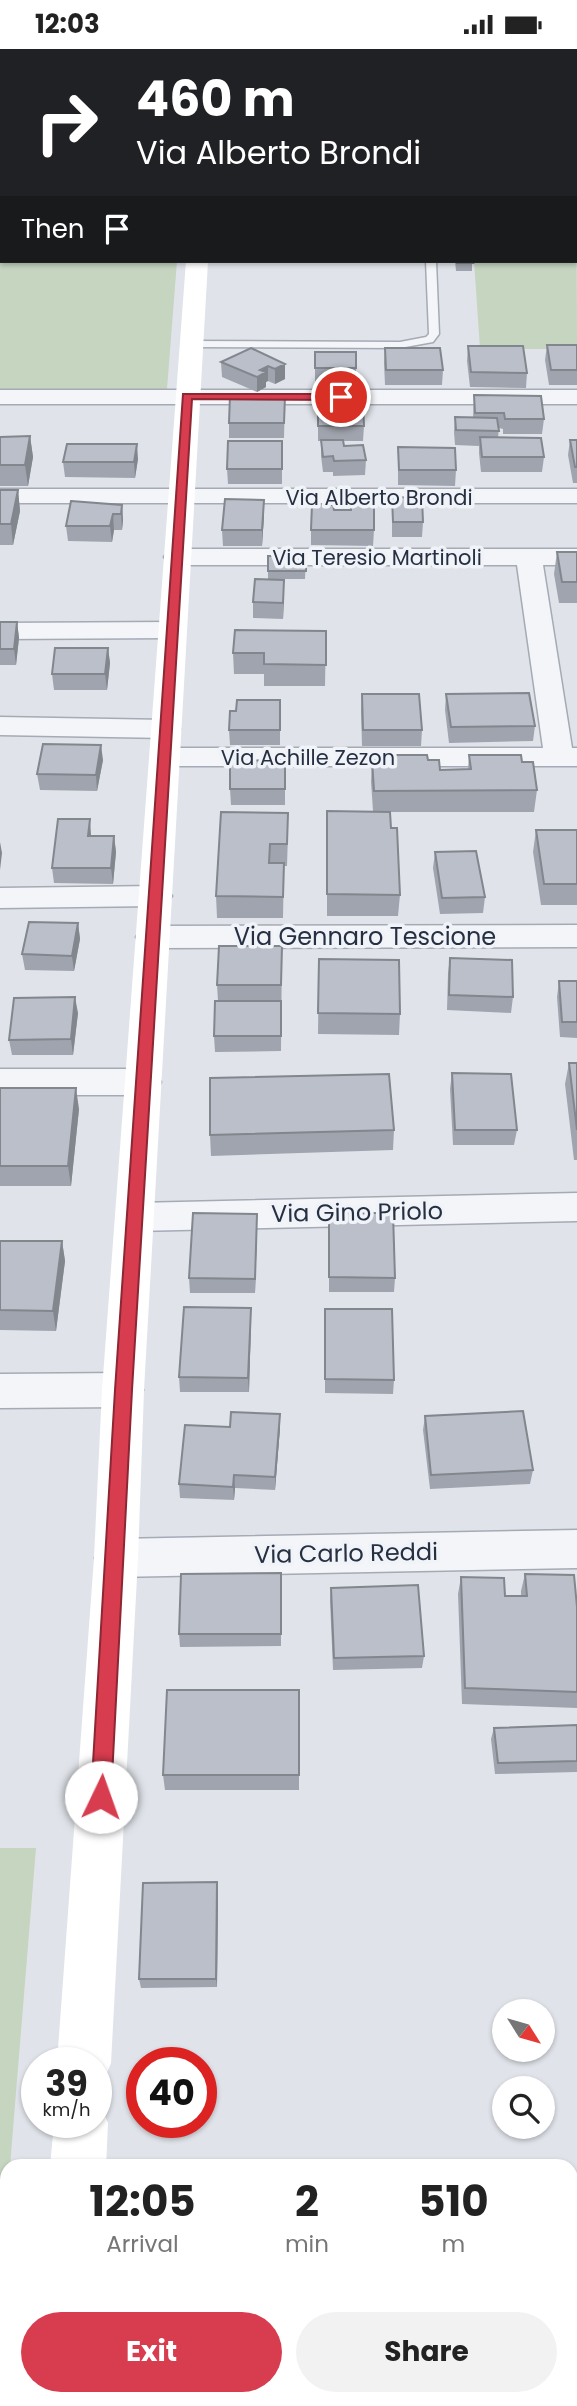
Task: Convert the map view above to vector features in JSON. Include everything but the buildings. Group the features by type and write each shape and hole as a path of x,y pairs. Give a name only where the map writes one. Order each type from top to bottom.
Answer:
{"street":[{"path":"85,2047 116,1558 123,1390 197,263"},
{"path":"0,397 577,397"},
{"name":"Via Alberto Brondi","path":"0,496 577,496"},
{"name":"Via Teresio Martinoli","path":"177,557 577,557"},
{"path":"529,557 568,757"},
{"path":"0,631 171,630"},
{"name":"Via Achille Zezon","path":"0,726 166,743 568,757"},
{"path":"0,898 156,896"},
{"name":"Via Gennaro Tescione","path":"152,937 577,936"},
{"path":"0,1082 145,1081"},
{"name":"Via Gino Priolo","path":"136,1217 577,1207"},
{"path":"0,1391 123,1390"},
{"name":"Via Carlo Reddi","path":"116,1558 577,1549"},
{"path":"79,2159 80,2138"}],"lane":[{"path":"191,344 400,345 429,340 434,334 431,263"}],"green space":[{"path":"0,263 177,263 167,389 0,390"},
{"path":"474,263 577,263 577,349 480,349"},
{"path":"0,1848 36,1848 11,2159 0,2159"}],"route":[{"path":"101,1797 123,1390 187,396 341,397"}]}
